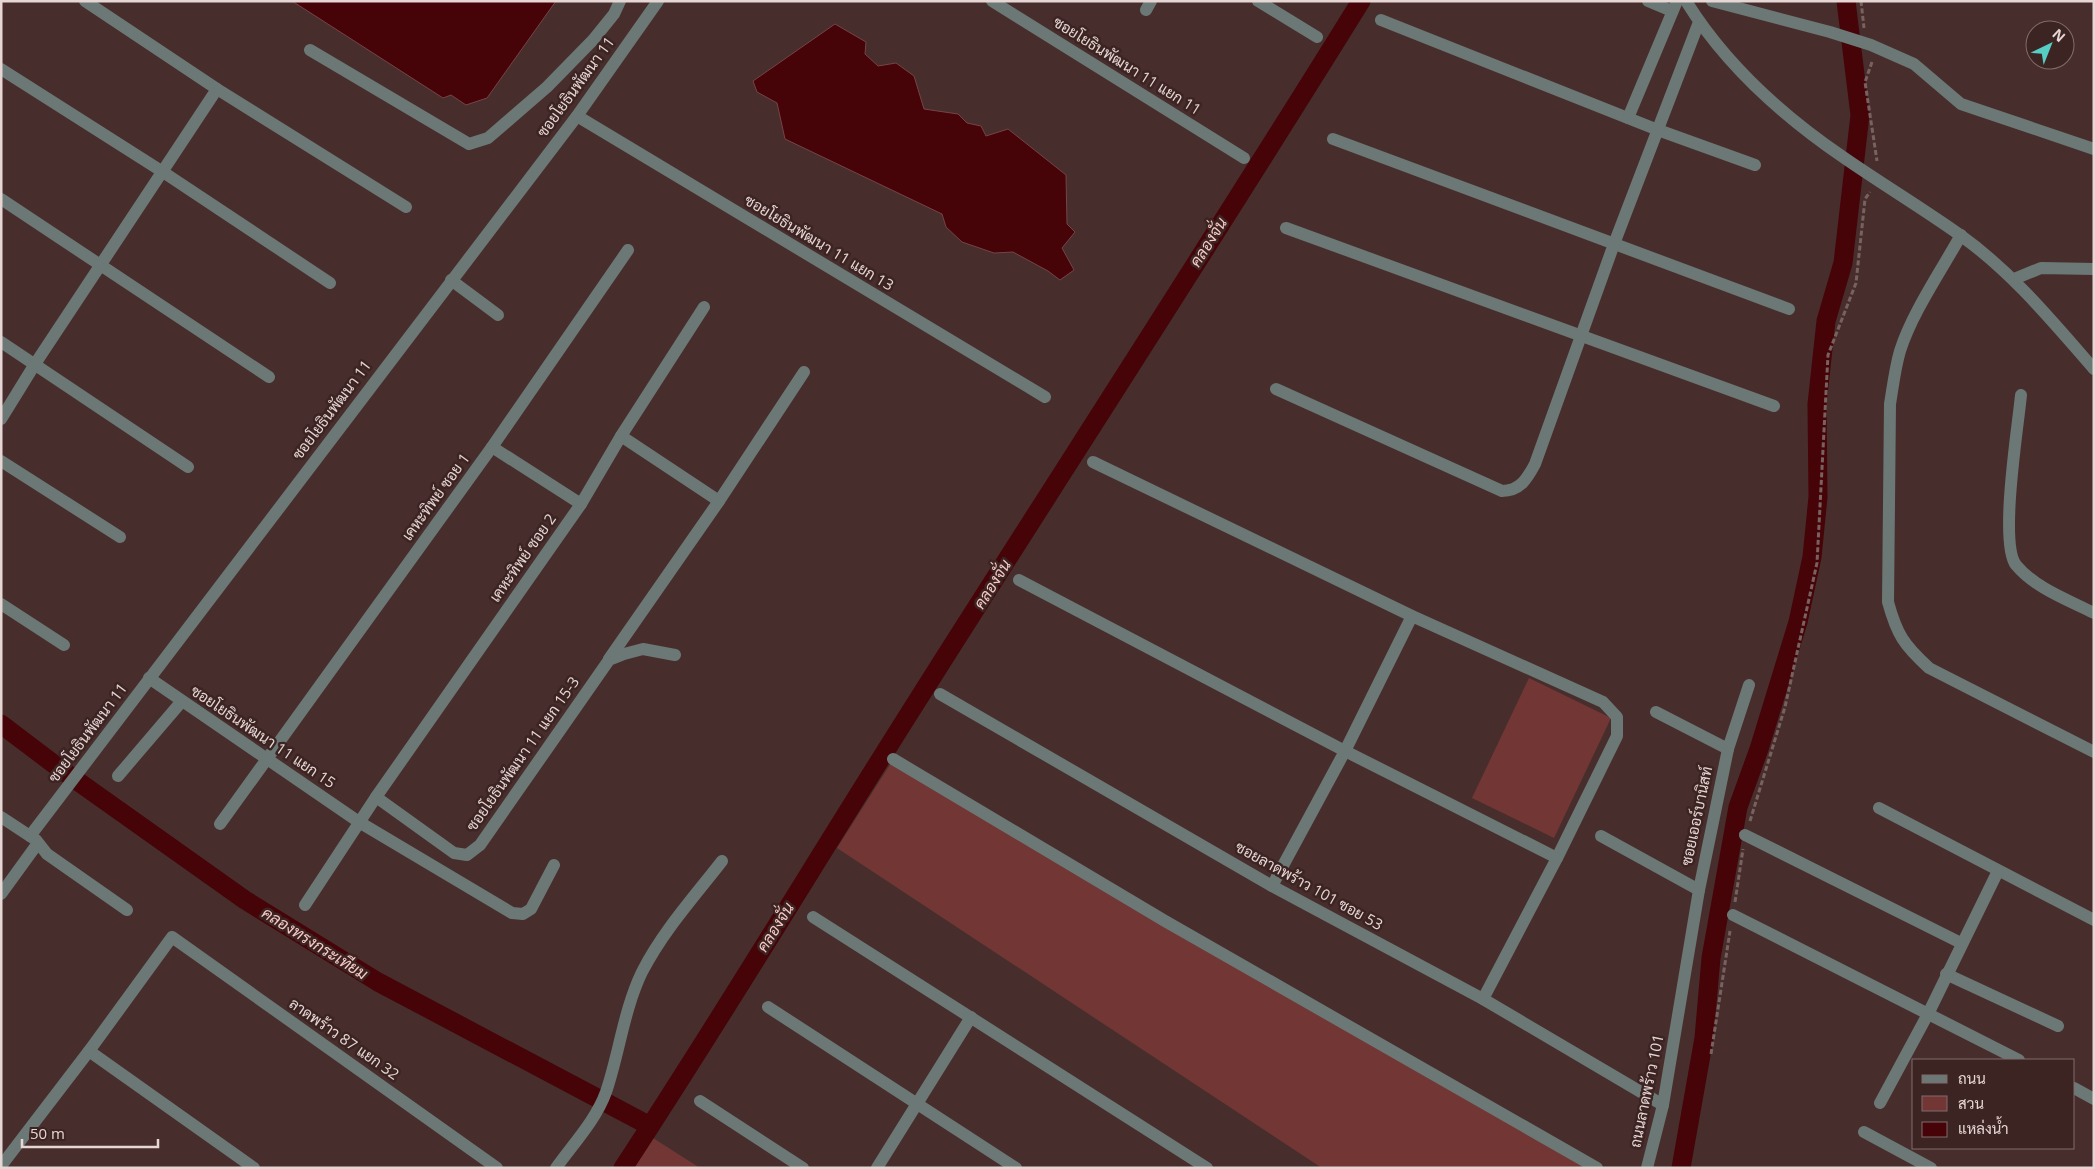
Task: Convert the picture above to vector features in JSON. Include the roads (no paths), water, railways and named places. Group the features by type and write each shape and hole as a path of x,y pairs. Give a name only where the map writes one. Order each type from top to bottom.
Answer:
{"street":[{"path":"85,1 216,89 406,207"},
{"path":"310,50 469,144 488,138 547,87 593,40 614,14 620,1"},
{"name":"ซอยโยธินพัฒนา 11","path":"1,894 67,788 577,116 658,1"},
{"name":"ซอยโยธินพัฒนา 11 แยก 11","path":"992,1 1244,158"},
{"path":"1258,1 1317,36"},
{"path":"1628,118 1674,6 1648,1"},
{"path":"1686,1 1715,43 1761,93 1842,157 1961,235 2014,279 2094,369"},
{"path":"1712,1 1830,32 1874,46 1914,64 1961,104 2094,149"},
{"path":"1381,20 1658,130 1755,165"},
{"path":"1276,389 1502,491 1510,491 1519,487 1535,464 1614,244 1699,22"},
{"path":"1,69 163,172 330,283"},
{"path":"1,419 35,364 102,265 216,89"},
{"name":"ซอยโยธินพัฒนา 11 แยก 13","path":"577,116 1045,397"},
{"path":"1333,139 1789,309"},
{"path":"1,199 269,377"},
{"path":"1286,228 1774,406"},
{"path":"1961,235 1910,327 1900,351 1894,378 1890,404 1888,602 1895,626 1908,648 1929,668 2094,752"},
{"name":"เคหะทิพย์ ซอย 1","path":"220,824 492,447 628,250"},
{"path":"2014,279 2041,268 2094,269"},
{"path":"451,280 498,315"},
{"name":"เคหะทิพย์ ซอย 2","path":"305,906 376,797 581,504 621,436 704,307"},
{"path":"1,342 188,467"},
{"name":"ซอยโยธินพัฒนา 11 แยก 15-3","path":"376,797 454,853 467,855 480,845 720,501 804,372"},
{"path":"2021,395 2008,526 2010,550 2016,564 2034,581 2094,613"},
{"path":"621,436 720,501"},
{"path":"492,447 581,504"},
{"path":"1,461 120,537"},
{"path":"1093,462 1412,616 1603,702 1617,717 1617,736 1557,858 1483,999"},
{"path":"1019,580 1345,751 1557,858"},
{"path":"1,604 64,645"},
{"path":"1272,886 1345,751 1412,616"},
{"path":"609,660 643,649 675,655"},
{"name":"ซอยโยธินพัฒนา 11 แยก 15","path":"149,678 359,822 512,913 523,914 531,909 554,865"},
{"name":"ซอยเออร์บานิสท์","path":"1677,1021 1699,890 1728,749 1750,685"},
{"name":"ซอยลาดพร้าว 101 ซอย 53","path":"940,694 1272,886 1483,999 1663,1105"},
{"path":"118,776 182,701"},
{"name":"ซอยเออร์บานิสท์","path":"1656,712 1728,749"},
{"path":"893,759 1165,921 1597,1168"},
{"path":"1879,808 2094,920"},
{"path":"1,817 34,840 47,854 127,910"},
{"path":"1745,835 1961,943"},
{"name":"ซอยเออร์บานิสท์","path":"1601,836 1699,890"},
{"path":"556,1168 600,1106 606,1092 620,1035 641,974 660,941 722,862"},
{"path":"1880,1103 1928,1014 1961,943 1998,871"},
{"path":"1733,915 2017,1059"},
{"path":"813,917 1207,1168"},
{"name":"ลาดพร้าว 87 แยก 32","path":"90,1051 172,937 497,1168"},
{"path":"1946,974 2058,1026"},
{"path":"768,1007 1016,1168"},
{"path":"877,1168 971,1017"},
{"name":"ถนนลาดพร้าว 101","path":"1647,1168 1663,1105 1677,1021"},
{"path":"1,1166 90,1051 254,1168"},
{"path":"2075,1088 2094,1098"},
{"path":"700,1101 803,1168"},
{"path":"1864,1132 1931,1168"}],"water":[{"path":"292,1 556,1 487,98 466,105 451,95 443,98"},
{"path":"835,24 866,42 865,54 878,66 896,63 914,76 924,109 958,114 967,123 981,126 986,136 1008,129 1066,175 1067,224 1075,232 1062,248 1074,270 1060,280 1048,271 1013,252 994,253 962,242 946,227 942,214 785,139 777,103 757,92 753,81"}],"waterway":[{"name":"คลองจั่น","path":"623,1168 1361,1"},
{"path":"1681,1168 1704,1038 1711,958 1738,807 1759,749 1798,622 1812,557 1818,497 1817,404 1826,321 1843,263 1860,115 1846,1"},
{"name":"คลองทรงกระเทียม","path":"1,724 59,768 245,900 378,982 650,1126"}]}
